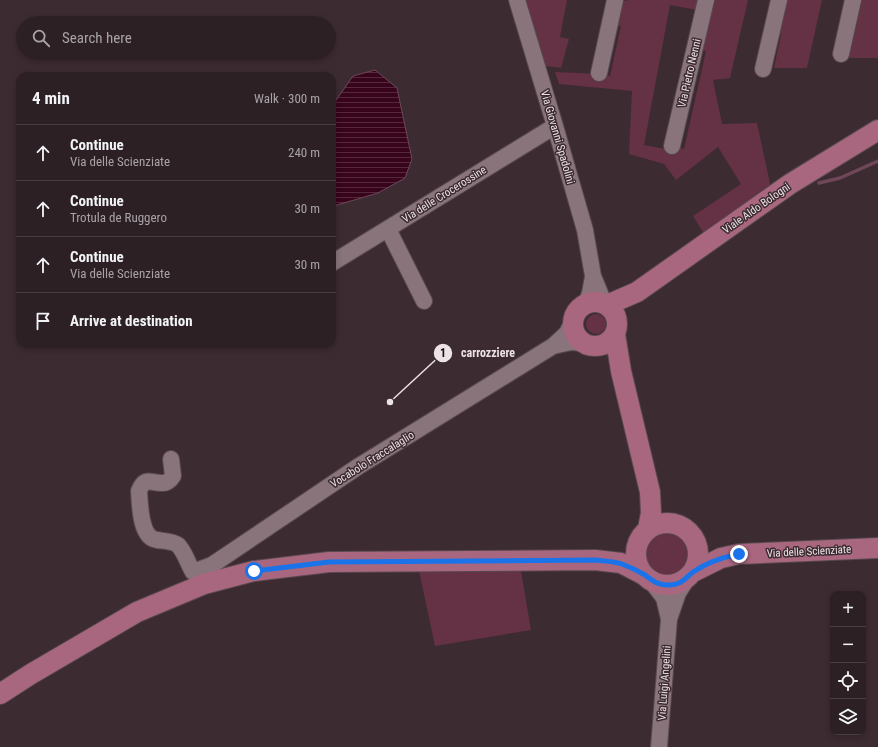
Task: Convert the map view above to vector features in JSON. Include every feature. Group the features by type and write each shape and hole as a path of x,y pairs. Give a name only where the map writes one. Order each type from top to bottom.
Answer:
{"main road":[{"name":"Viale Aldo Bologni","path":"599,304 637,292 790,184 878,130"},
{"name":"Viale Aldo Bologni","path":"616,329 625,308 637,292"},
{"path":"621,371 608,356 576,334 574,321 580,308 599,304 615,313 621,371 650,492 651,513 644,533 636,547 636,557 639,567 648,578"},
{"path":"591,344 604,344 610,340 616,329"},
{"path":"0,694 30,674 136,612 204,584 254,571 329,562 595,560 621,564 660,584 669,585 679,583 690,575 698,563 698,544 693,535 664,512 650,492"},
{"path":"595,560 619,554 644,533 661,523 676,523"},
{"name":"Via delle Scienziate","path":"693,535 717,549 739,554"},
{"name":"Via delle Scienziate","path":"690,575 721,558 739,554 878,548"}],"street":[{"name":"Via Giovanni Spadolini","path":"517,0 585,230 599,304"},
{"path":"599,73 615,0"},
{"name":"Via Pietro Nenni","path":"672,146 706,0"},
{"path":"763,69 779,0"},
{"path":"841,54 854,0"},
{"name":"Via delle Crocerossine","path":"336,261 555,126"},
{"path":"388,229 424,301"},
{"path":"553,346 567,333 574,321"},
{"path":"553,346 571,342 591,344"},
{"name":"Vocabolo Fraccalaglio","path":"171,459 174,476 163,484 151,480 145,482 141,486 140,506 146,532 154,540 177,544 193,572 212,565 359,466 553,346"},
{"name":"Via Luigi Angelini","path":"668,619 678,593 690,575"},
{"name":"Via Luigi Angelini","path":"648,578 664,598 668,619 659,747"}],"shaded area":[{"path":"522,0 567,0 560,37 569,39 561,68 539,65"},
{"path":"619,0 748,0 730,78 713,80 722,124 757,123 771,188 704,234 693,216 741,184 718,147 676,180 664,164 629,154 632,91 559,84 555,72 602,74 610,76 621,26 610,24","holes":["670,5 703,11 695,48 706,51 684,149 672,146 671,150 644,145"]},
{"path":"779,0 822,0 807,68 774,68 781,35 771,33"},
{"path":"862,0 878,0 878,58 849,58"},
{"path":"375,70 397,88 412,159 405,178 378,193 336,205 336,100 353,76"},
{"path":"596,314 603,317 606,324 603,331 596,334 589,331 586,324 589,317"},
{"path":"668,531 680,535 686,541 690,553 686,565 680,571 668,575 656,571 650,565 646,553 650,541 656,535"},
{"path":"419,571 521,571 531,630 435,646"}],"waterway":[{"path":"819,183 840,178 878,161"}],"place":[{"name":"carrozziere","path":"390,402"}],"route":[{"path":"254,571 329,562 595,560 621,564 660,584 669,585 679,583 687,579 693,572 721,558 739,554"}]}
